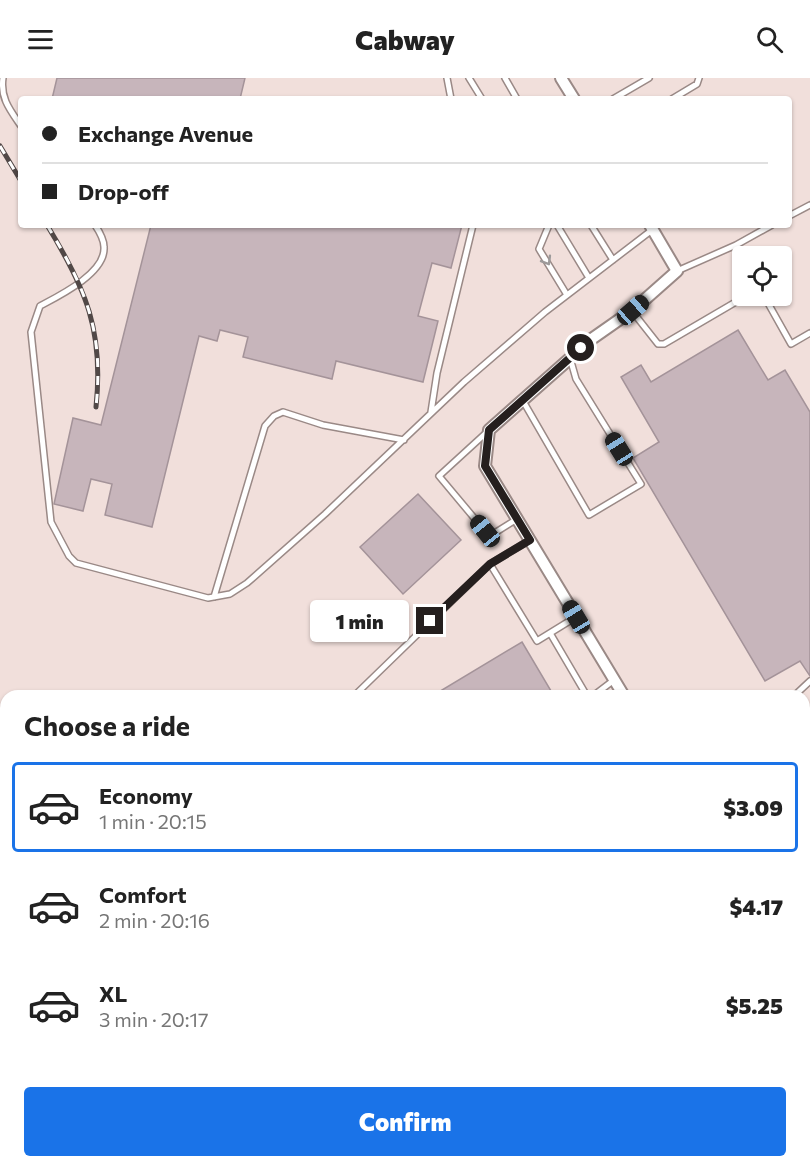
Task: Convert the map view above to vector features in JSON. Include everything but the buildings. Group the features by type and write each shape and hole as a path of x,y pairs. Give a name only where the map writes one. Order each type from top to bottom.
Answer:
{"street":[{"path":"561,78 572,96"},
{"path":"620,690 485,466 489,430 593,338 632,311 677,271 652,228"}],"lane":[{"path":"3,78 0,88 4,102 18,122"},
{"path":"447,78 450,96"},
{"path":"469,78 480,96"},
{"path":"505,78 515,96"},
{"path":"618,96 649,78"},
{"path":"677,96 697,84 699,78"},
{"path":"792,214 810,205"},
{"path":"96,228 104,246 103,255 80,285 40,306 31,332 51,522 69,556 76,563 208,598 230,594 247,583 464,382 650,228"},
{"path":"431,414 437,373 472,228"},
{"path":"548,228 539,249 567,295"},
{"path":"559,228 589,278"},
{"path":"593,228 613,260"},
{"path":"677,271 736,245 767,228"},
{"path":"632,311 653,339 658,344 664,344 732,304"},
{"path":"770,306 791,344 810,333"},
{"path":"522,401 589,515 641,484 576,379 570,358"},
{"path":"213,597 265,426 274,416 283,412 323,425 404,440"},
{"path":"489,430 439,476 485,531 494,534 517,519"},
{"path":"360,690 490,564 530,540"},
{"path":"490,564 537,641 576,617"},
{"path":"550,633 583,690"},
{"path":"601,690 614,680"}],"railway":[{"path":"0,146 18,176"},
{"path":"49,228 72,270 89,312 97,356 96,407"}],"route":[{"path":"430,621 490,564 530,540 485,466 489,430 581,348"}]}
